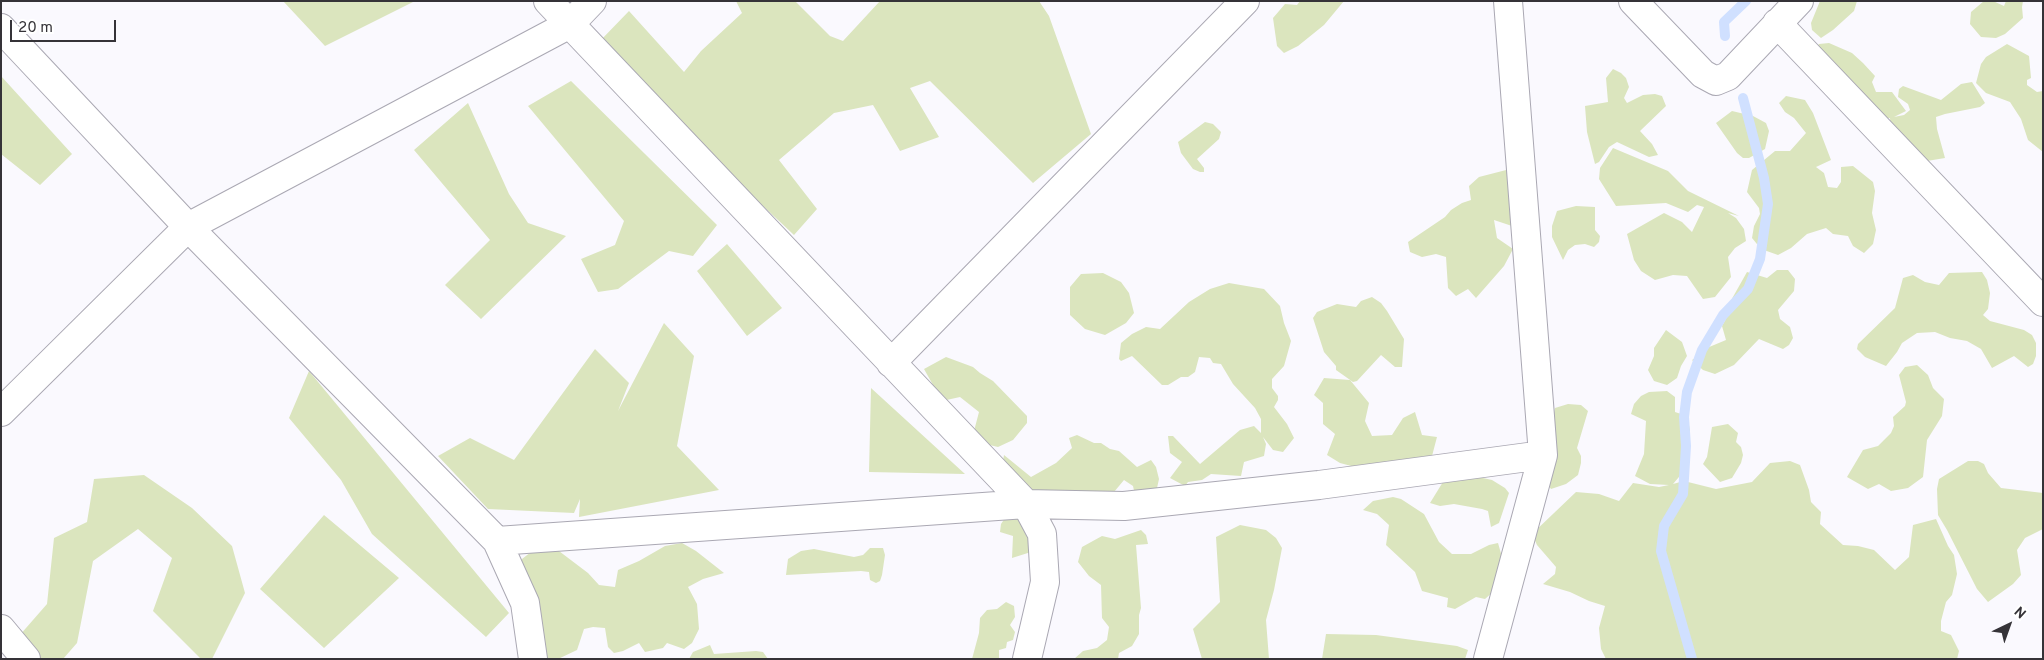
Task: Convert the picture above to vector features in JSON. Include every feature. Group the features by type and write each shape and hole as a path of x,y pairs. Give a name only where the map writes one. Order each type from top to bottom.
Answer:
{"street":[{"path":"548,1 1026,504 1042,534 1045,582 1027,659"},
{"path":"1,412 188,227 570,24 592,1"},
{"path":"891,363 1245,1"},
{"path":"1488,659 1543,455 1508,1"},
{"path":"1633,1 1703,74 1716,81 1728,76 1799,1"},
{"path":"1777,23 2043,302"},
{"path":"1,28 188,227 497,541 525,603 533,659"},
{"path":"497,541 1026,504 1124,506 1319,485 1543,455"},
{"path":"1,629 26,659"}],"green space":[{"path":"283,1 415,1 325,46"},
{"path":"736,1 795,1 830,36 843,41 880,1 1039,1 1049,16 1091,134 1033,183 930,81 910,88 939,137 900,151 873,105 834,113 779,160 817,209 794,235 652,102 599,42 629,11 684,72 701,51 742,13"},
{"path":"1300,1 1344,1 1324,25 1298,46 1284,53 1277,46 1273,18 1285,4 1297,5"},
{"path":"1820,1 1857,1 1854,11 1821,38 1812,30 1811,23"},
{"path":"1984,1 1993,1 2004,6 2006,1 2023,1 2023,18 2005,34 1996,38 1981,37 1970,24 1971,12"},
{"path":"1829,43 1852,53 1863,63 1875,76 1872,82 1876,92 1892,92 1906,111 1894,117 1904,115 1910,110 1908,104 1898,97 1899,89 1903,86 1941,100 1961,84 1972,82 1985,103 1980,107 1936,117 1937,129 1945,158 1921,162 1891,132 1890,118 1881,120 1813,51 1819,44"},
{"path":"2007,44 2029,56 2031,78 2027,80 2027,85 2037,92 2043,91 2043,152 2028,140 2021,119 2010,102 1986,93 1976,83 1981,64 1986,57"},
{"path":"1613,69 1626,78 1629,87 1624,98 1627,103 1643,95 1655,94 1662,96 1666,106 1640,131 1652,144 1658,155 1649,157 1617,142 1609,147 1599,162 1595,164 1587,132 1585,106 1608,102 1606,78"},
{"path":"1,76 72,154 40,185 1,154"},
{"path":"571,81 717,225 693,256 669,251 618,289 598,292 581,259 615,245 624,221 528,106"},
{"path":"1786,96 1805,100 1813,113 1831,160 1816,167 1824,173 1828,187 1837,188 1841,182 1841,167 1853,166 1873,182 1875,191 1872,213 1876,230 1873,244 1864,253 1853,246 1848,236 1833,234 1826,228 1807,234 1791,248 1778,255 1761,249 1752,238 1754,226 1760,214 1759,208 1747,192 1752,170 1775,151 1790,151 1806,133 1794,118 1785,112 1779,103"},
{"path":"468,103 509,194 528,223 566,236 481,319 445,285 490,240 414,150"},
{"path":"1732,111 1753,116 1766,123 1769,131 1765,149 1749,158 1743,158 1737,153 1716,123"},
{"path":"1205,122 1213,124 1221,132 1219,139 1197,159 1204,168 1204,172 1200,172 1193,169 1181,153 1178,142"},
{"path":"1613,148 1668,171 1688,191 1739,216 1728,213 1736,218 1744,229 1746,241 1735,248 1728,257 1731,277 1715,297 1703,299 1687,276 1673,275 1655,280 1641,271 1634,260 1627,234 1664,213 1682,222 1692,232 1704,207 1697,205 1688,212 1666,203 1616,206 1599,179 1600,168"},
{"path":"1510,169 1512,226 1494,220 1497,238 1513,249 1504,266 1476,298 1468,289 1456,296 1448,288 1446,257 1436,254 1422,257 1410,252 1408,242 1445,217 1451,210 1471,200 1469,186 1479,177"},
{"path":"1576,206 1595,207 1595,230 1600,236 1599,242 1594,247 1585,244 1575,245 1568,250 1563,260 1552,237 1552,226 1557,211"},
{"path":"727,244 782,308 747,336 697,271"},
{"path":"1777,270 1788,270 1795,279 1794,291 1778,310 1780,319 1790,327 1793,338 1789,345 1783,349 1759,339 1734,365 1715,374 1703,370 1692,360 1700,355 1702,350 1726,340 1722,326 1728,315 1729,304 1747,272 1767,278"},
{"path":"1982,272 1987,280 1990,293 1988,309 1983,315 1990,321 2024,330 2032,335 2036,343 2036,356 2033,364 2028,367 2014,356 1992,368 1981,349 1967,341 1950,338 1935,332 1917,333 1902,343 1886,366 1865,357 1857,349 1858,344 1895,308 1903,278 1913,275 1925,282 1939,285 1949,273"},
{"path":"1103,273 1121,282 1129,293 1134,313 1126,323 1105,335 1085,329 1070,315 1070,287 1081,274"},
{"path":"1229,283 1264,289 1280,306 1291,341 1284,366 1272,379 1272,388 1278,396 1274,407 1287,424 1294,438 1283,452 1273,450 1263,437 1266,444 1264,456 1244,462 1241,476 1211,474 1202,480 1188,482 1185,486 1170,478 1182,462 1170,453 1168,436 1173,436 1200,464 1240,430 1254,426 1261,433 1261,419 1255,408 1233,384 1221,364 1213,363 1210,358 1199,357 1195,372 1188,377 1181,377 1168,385 1162,385 1132,356 1121,361 1119,359 1121,343 1132,334 1146,327 1160,329 1189,302 1210,289"},
{"path":"1372,297 1381,303 1404,339 1402,367 1395,367 1381,355 1357,381 1353,382 1336,370 1336,366 1324,352 1313,318 1317,312 1337,304 1356,307 1361,301"},
{"path":"664,323 694,356 677,446 719,490 579,517 580,499 574,513 488,509 438,456 470,438 514,460 595,349 629,383 618,411"},
{"path":"1666,330 1682,342 1687,356 1677,378 1667,385 1654,381 1648,370 1654,356 1654,348"},
{"path":"946,357 973,367 993,381 1027,416 1027,423 1013,440 998,447 981,443 974,431 979,412 960,397 942,401 924,369"},
{"path":"1917,365 1928,375 1933,388 1944,399 1942,416 1927,440 1923,477 1908,488 1891,491 1879,484 1868,489 1847,477 1863,450 1878,446 1891,433 1894,426 1893,417 1905,406 1906,402 1899,375 1905,367"},
{"path":"309,371 509,613 486,637 372,534 341,480 289,418"},
{"path":"1324,378 1350,380 1369,403 1365,421 1372,436 1392,435 1403,418 1415,412 1422,435 1437,437 1432,456 1419,461 1355,467 1340,463 1327,455 1335,434 1323,424 1323,403 1314,395"},
{"path":"871,388 965,474 869,472"},
{"path":"1667,391 1675,397 1675,412 1687,416 1690,430 1684,471 1673,484 1684,481 1716,489 1752,482 1770,463 1790,461 1800,465 1809,490 1811,502 1821,512 1820,524 1843,545 1874,550 1895,570 1909,557 1913,525 1936,519 1954,555 1957,574 1952,595 1946,602 1941,621 1941,631 1951,635 1959,651 1957,659 1606,659 1601,649 1599,628 1605,606 1543,584 1555,574 1556,567 1537,545 1532,534 1576,492 1599,494 1619,501 1633,483 1659,487 1669,485 1650,484 1635,476 1644,454 1646,421 1631,414 1634,404 1641,396 1649,392"},
{"path":"1568,404 1581,405 1588,411 1577,448 1581,456 1581,463 1578,475 1566,484 1551,489 1542,476 1555,408"},
{"path":"1728,424 1738,433 1736,442 1741,447 1743,455 1741,463 1732,478 1720,482 1703,464 1707,457 1712,427"},
{"path":"1077,435 1119,451 1137,467 1151,460 1156,467 1159,479 1157,488 1145,498 1135,495 1133,486 1124,480 1114,492 1111,505 1042,514 1003,461 1004,455 1031,477 1056,463 1072,448 1069,438"},
{"path":"1968,461 1978,461 1984,464 1988,473 2001,488 2043,493 2043,529 2025,538 2017,550 2021,575 2013,584 1988,602 1977,589 1938,515 1937,489 1939,479"},
{"path":"144,475 192,508 232,546 245,593 212,659 201,659 153,611 172,558 138,529 93,561 77,643 63,659 41,659 19,636 47,604 54,538 87,522 94,479"},
{"path":"1474,476 1492,480 1505,488 1509,493 1499,523 1491,527 1488,511 1454,504 1440,506 1430,503 1446,477"},
{"path":"1393,497 1401,499 1424,514 1439,542 1452,554 1471,554 1489,545 1498,543 1504,564 1502,584 1485,599 1476,597 1455,609 1447,607 1448,598 1422,591 1415,572 1386,545 1389,525 1377,514 1363,510 1373,501"},
{"path":"1017,513 1037,529 1031,552 1012,558 1013,536 1000,532 1001,524 1007,515"},
{"path":"324,515 399,578 324,648 260,589"},
{"path":"1240,525 1266,530 1276,538 1282,548 1266,620 1269,659 1202,659 1193,629 1220,602 1216,537"},
{"path":"1141,530 1146,535 1148,544 1136,545 1141,608 1139,634 1132,646 1119,653 1118,659 1074,659 1083,651 1097,648 1107,640 1109,627 1102,618 1101,585 1089,576 1078,562 1082,547 1102,536 1115,539"},
{"path":"682,543 696,551 724,573 703,579 688,587 697,604 699,629 692,643 684,649 667,643 663,648 645,652 639,643 614,653 608,647 605,628 593,627 584,629 577,650 558,659 535,659 518,576 522,559 540,545 551,545 588,573 599,585 615,587 618,570 639,561 665,546"},
{"path":"870,548 883,548 885,555 882,575 880,581 876,583 870,580 869,572 861,571 786,575 788,559 801,551 814,549 854,557 863,555"},
{"path":"1006,602 1014,606 1015,617 1010,625 1015,632 1013,640 1007,642 1006,648 999,650 999,658 972,659 979,633 980,618 987,610 997,609"},
{"path":"1326,634 1376,635 1457,646 1468,650 1465,659 1322,659"},
{"path":"710,645 714,654 756,651 763,652 768,659 689,659 693,652"}],"waterway":[{"path":"1725,36 1724,22 1746,1"},
{"path":"1692,659 1661,551 1664,526 1683,494 1686,446 1684,417 1687,392 1702,350 1723,315 1748,289 1760,259 1768,204 1764,178 1743,98"}]}
